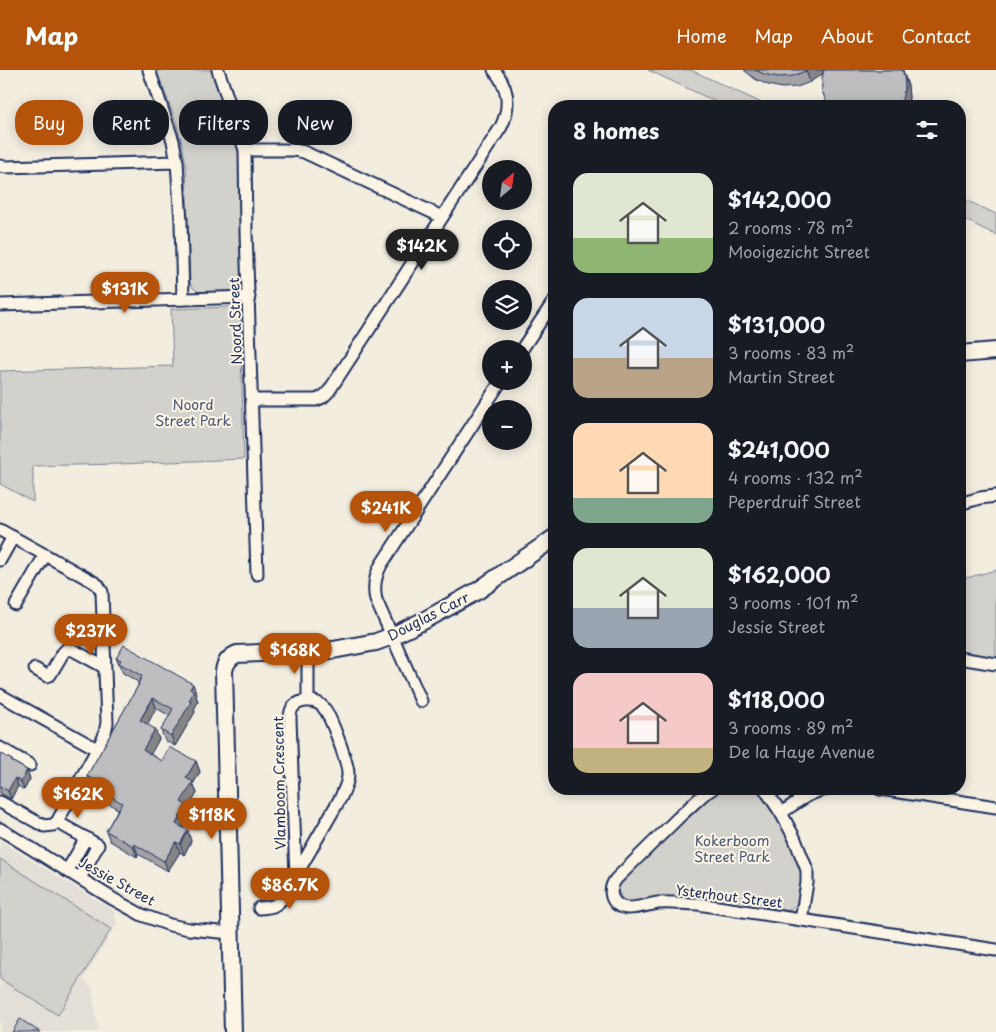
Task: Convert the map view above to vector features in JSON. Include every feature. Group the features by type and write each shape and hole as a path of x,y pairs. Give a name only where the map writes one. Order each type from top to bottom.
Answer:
{"street":[{"path":"149,70 173,141 177,162 181,222 182,299"},
{"name":"Noord Street","path":"218,70 245,150 257,574"},
{"path":"252,400 316,400 323,397 334,382 502,127 507,112 507,96 503,82 494,70"},
{"path":"245,150 294,150 304,152 442,217"},
{"path":"0,166 177,162"},
{"path":"0,305 249,297"},
{"path":"528,340 548,310"},
{"path":"966,353 996,351"},
{"path":"420,701 376,600 375,581 378,570 495,390"},
{"path":"966,502 996,496"},
{"path":"0,530 92,581 101,588 106,723 104,737 53,825 44,826 0,802"},
{"path":"0,560 12,537"},
{"name":"Douglas Carr","path":"230,933 224,671 229,660 237,654 243,653 333,650 376,642 425,620 479,590 548,542"},
{"path":"16,606 44,555"},
{"path":"35,669 49,676 63,652 67,649 73,650 104,667"},
{"path":"308,651 308,699"},
{"path":"966,659 996,664"},
{"path":"0,695 97,749"},
{"name":"Vlamboom Crescent","path":"259,908 273,907 279,904 296,876 341,797 347,783 348,773 345,761 329,716 324,707 308,699 293,707 290,719 296,876"},
{"path":"0,748 30,765"},
{"name":"Ysterhout Street","path":"703,795 616,879 611,891 613,899 619,905 627,908 660,903 698,904 996,950"},
{"path":"768,795 794,837 808,875 801,920"},
{"path":"781,813 808,795"},
{"path":"919,795 996,807"},
{"path":"56,822 98,845 80,878"},
{"name":"Jessie Street","path":"0,829 142,915 170,925 189,929 230,933"},
{"path":"67,871 86,838"},
{"path":"75,857 88,864"},
{"path":"230,933 233,1032"}],"shaded area":[{"path":"0,841 113,910 117,924 83,980 92,987 98,1032 0,1032"}],"green space":[{"path":"156,70 213,70 224,100 179,100 179,134"},
{"path":"648,70 691,70 755,100 712,100"},
{"path":"182,145 238,145 243,281 241,287 235,291 199,292 190,283 184,153"},
{"path":"966,200 996,214 996,235 966,220"},
{"name":"Noord Street Park","path":"232,307 240,315 244,459 33,466 33,502 0,484 0,371 173,366 171,309"},
{"path":"996,570 996,659 966,654 966,578"},
{"name":"Kokerboom Street Park","path":"713,795 763,795 783,825 800,867 802,887 795,906 783,912 684,897 633,902 623,899 619,891 620,882 699,805"},
{"path":"0,859 111,929 58,1015 0,979"}],"building":[{"path":"755,70 808,70 793,76 778,77"},
{"path":"824,70 902,70 905,87 901,100 825,100 822,90"},
{"path":"124,645 193,684 190,689 194,691 189,701 191,702 171,736 161,730 173,709 153,698 140,720 155,729 143,750 162,761 169,747 196,761 186,778 193,782 181,802 186,805 176,824 188,830 180,844 176,842 164,861 106,831 122,803 91,785 94,780 87,776 142,676 119,663 121,660 116,658"},
{"path":"0,753 27,770 21,782 15,778 8,791 0,786"},
{"path":"20,1019 40,1032 12,1032"}]}
